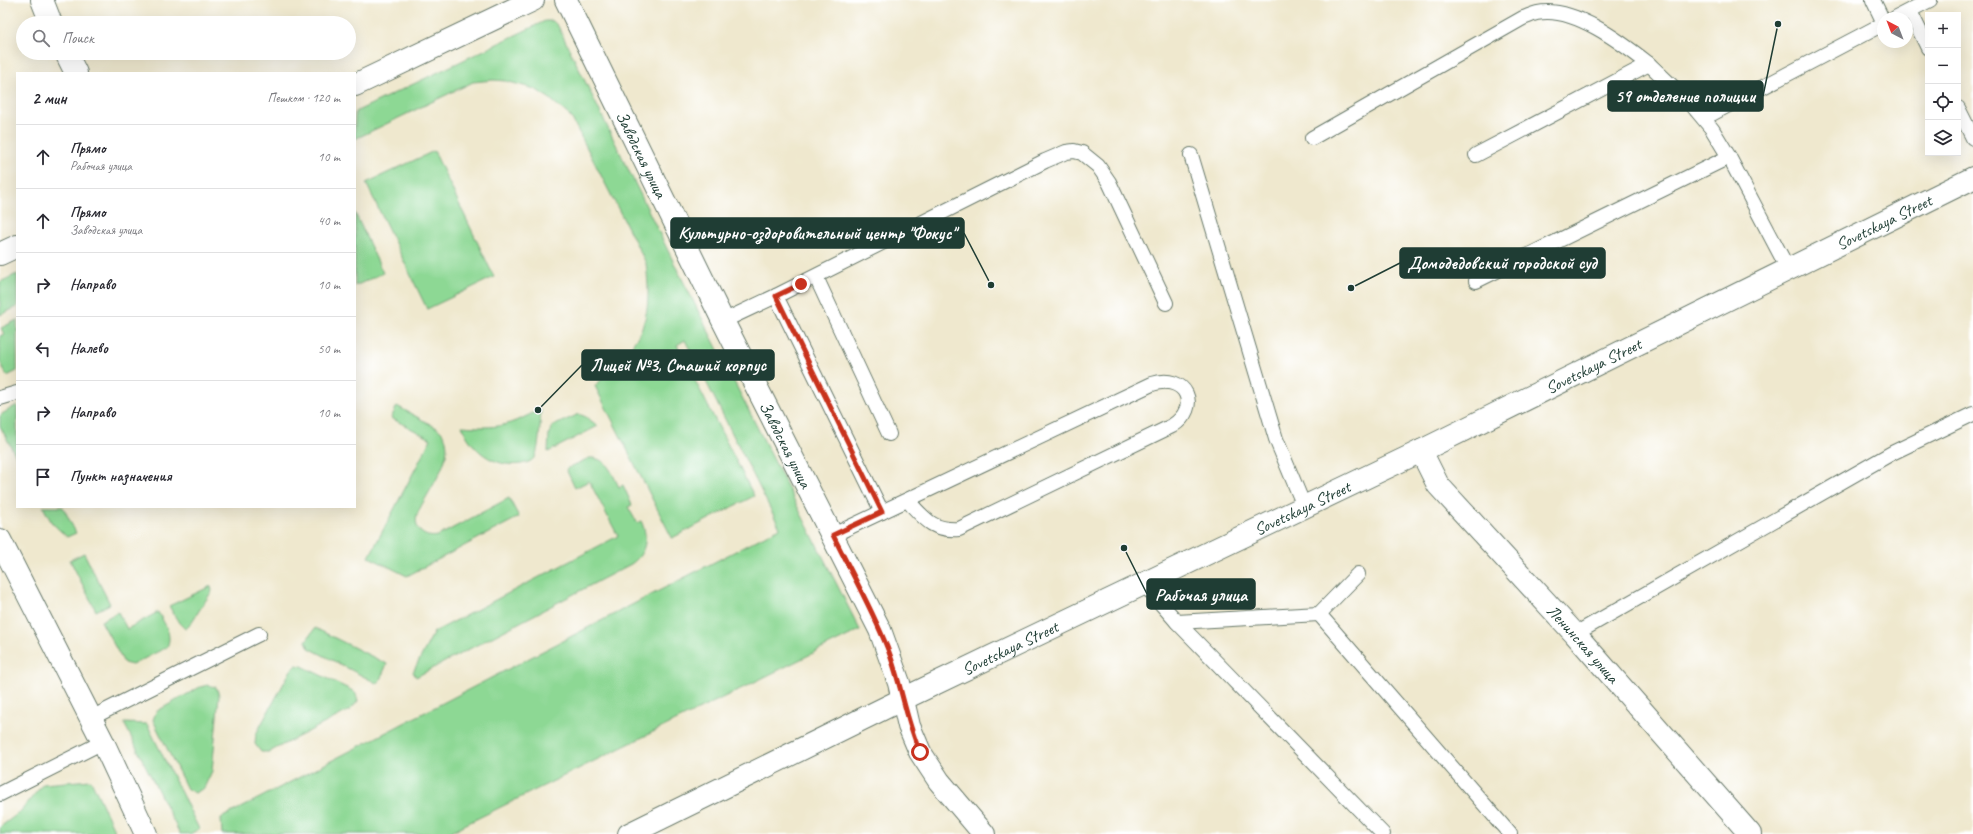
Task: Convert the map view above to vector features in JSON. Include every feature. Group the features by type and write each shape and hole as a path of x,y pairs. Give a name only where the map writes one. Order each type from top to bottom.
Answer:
{"street":[{"path":"42,0 48,16"},
{"path":"356,85 533,0"},
{"name":"Заводская улица","path":"566,0 723,321 880,630 892,661 914,738 928,766 984,834"},
{"path":"70,60 76,72"},
{"name":"Sovetskaya Street","path":"629,834 903,699 1421,451 1973,178"},
{"path":"0,254 16,246"},
{"name":"Ленинская улица","path":"1421,451 1438,485 1575,634 1750,834"},
{"path":"0,540 103,742 146,834"}],"lane":[{"path":"1872,0 1879,12"},
{"path":"1906,12 1930,0"},
{"path":"1910,10 1925,42"},
{"path":"1312,138 1522,18 1536,13 1550,12 1568,15 1589,24 1623,43 1649,64 1704,118 1729,157 1788,269"},
{"path":"1704,118 1877,27"},
{"path":"1476,155 1649,64"},
{"path":"1961,114 1973,138"},
{"path":"723,321 816,277 1045,161 1066,152 1074,151 1091,158 1109,182 1166,303"},
{"path":"1191,155 1276,439 1304,506"},
{"path":"1476,281 1729,157"},
{"path":"816,277 889,434"},
{"path":"776,296 882,512"},
{"path":"833,535 1152,384 1166,381 1177,384 1184,392 1188,402 1186,413 1172,426 959,529 943,529 935,526 923,518 908,500"},
{"path":"0,398 16,393"},
{"path":"1575,634 1892,453 1973,414"},
{"path":"1177,622 1319,614 1358,574"},
{"path":"1143,583 1177,622 1383,834"},
{"path":"1319,614 1510,834"},
{"path":"91,718 259,634"},
{"path":"0,794 103,742"}],"green space":[{"path":"545,21 553,21 558,26 677,269 860,630 446,834 222,834 221,818 780,528 685,340 677,345 754,496 672,538 595,386 623,357 640,332 645,319 648,303 648,285 646,263 571,117 549,98 535,89 506,81 493,80 473,82 356,139 356,112"},
{"path":"434,151 494,277 427,309 366,183"},
{"path":"356,215 383,273 356,286"},
{"path":"16,274 16,307 0,315 0,282"},
{"path":"16,320 16,372 7,376 0,362 0,336 4,334 1,328"},
{"path":"16,406 16,456 0,426 0,416"},
{"path":"397,406 437,428 445,437 447,447 445,459 440,471 417,515 417,525 421,532 425,535 433,537 438,536 509,498 519,517 407,576 369,557 431,439 391,418"},
{"path":"541,409 539,442 536,454 534,458 523,464 502,463 485,456 471,443 462,426 486,427 503,425 511,423"},
{"path":"579,414 586,417 598,426 548,452 549,434 553,426"},
{"path":"589,458 595,458 605,463 619,487 623,485 632,505 628,507 637,523 641,521 645,533 645,545 640,555 631,564 416,677 413,672 434,632 618,536 589,481 575,488 566,469"},
{"path":"44,508 64,508 76,533 67,537 52,523"},
{"path":"84,553 110,604 96,611 70,560"},
{"path":"211,586 212,591 189,626 185,629 179,623 169,606"},
{"path":"118,612 127,629 158,612 168,633 169,642 167,647 132,665 124,663 101,621"},
{"path":"315,628 387,664 378,684 309,648 306,641"},
{"path":"296,665 302,666 353,691 356,694 358,701 350,710 269,752 261,752 255,744 256,734 291,670"},
{"path":"208,685 216,687 219,695 212,771 204,788 195,793 187,789 153,720 156,712 159,710 200,687"},
{"path":"124,723 147,724 199,829 190,834 180,834"},
{"path":"91,780 116,834 0,834 0,827 20,812 43,784"}],"place":[{"name":"59 отделение полиции","path":"1778,24"},
{"name":"Культурно-оздоровительный центр \"Фокус\"","path":"991,285"},
{"name":"Домодедовский городской суд","path":"1351,288"},
{"name":"Лицей №3, Сташий корпус","path":"538,410"},
{"name":"Рабочая улица","path":"1124,548"}],"route":[{"path":"801,284 776,296 882,512 833,535 888,648 899,683 909,726 920,752"}]}
